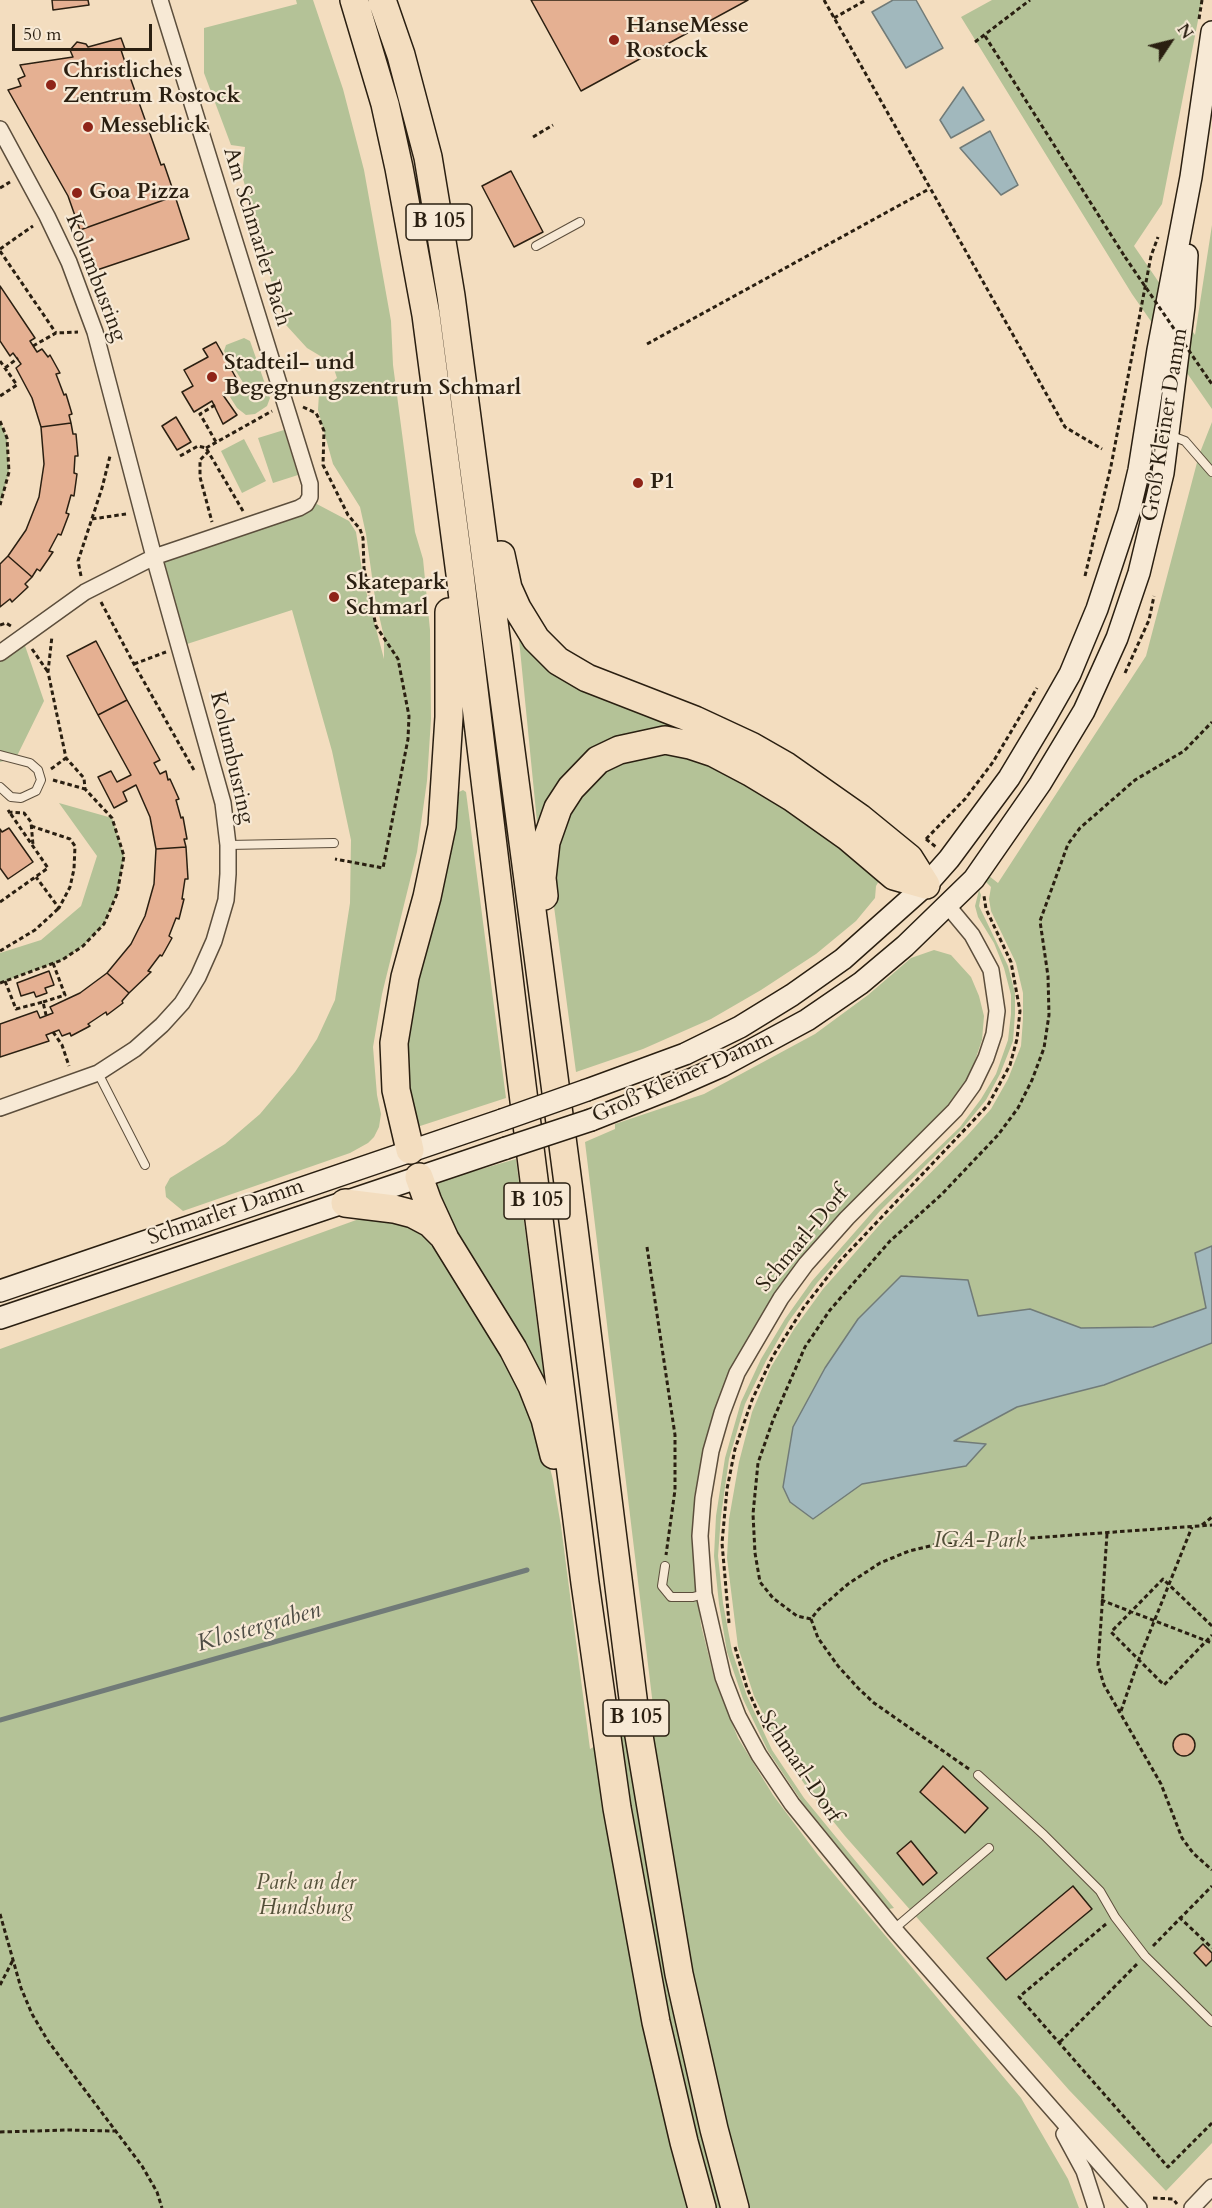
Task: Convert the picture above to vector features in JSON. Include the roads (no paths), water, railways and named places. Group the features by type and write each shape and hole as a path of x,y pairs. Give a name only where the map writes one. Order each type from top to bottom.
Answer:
{"highway":[{"name":"B 105","path":"354,0 385,104 426,315 602,1712 656,2022 702,2208"},
{"name":"B 105","path":"382,0 404,65 428,157 451,296 573,1221 634,1706 679,1974 714,2129 735,2208"},
{"path":"472,448 490,482 508,588 526,624 546,650 558,661 587,678 695,720 751,746 786,766 860,818 909,858 926,885"},
{"path":"410,1150 396,1090 394,1043 405,977 427,897 442,826 449,727 449,608 460,574"},
{"path":"541,988 550,952 542,878 546,842 558,808 571,788 598,760 619,750 665,740 714,753 793,798 848,837 894,876 926,885"},
{"path":"419,1177 445,1239 513,1349 532,1386 545,1419 555,1457 566,1541 585,1583"},
{"path":"345,1203 394,1209 413,1214 430,1223 445,1239"}],"street":[{"name":"Am Schmarler Bach","path":"154,557 299,508 306,504 310,496 310,484 160,0"},
{"name":"Groß Kleiner Damm","path":"453,1136 685,1054 740,1027 792,995 843,959 885,924 926,885 957,849 1009,778 1070,674 1097,609 1135,537 1163,474 1184,306 1191,177 1205,27"},
{"name":"Kolumbusring","path":"0,129 69,262 95,332 154,557 223,802 228,845 228,874 222,919 198,977 182,1003 135,1049 98,1073 0,1108"},
{"name":"Groß Kleiner Damm","path":"419,1177 591,1120 722,1066 807,1020 861,982 896,954 974,879 1040,784 1084,711 1117,638 1139,573 1135,537 1139,470 1158,350 1191,177"},
{"path":"0,653 89,590 154,557"},
{"path":"926,885 947,905"},
{"name":"Schmarl-Dorf","path":"947,905 972,935 991,970 998,1011 994,1034 986,1058 972,1085 955,1110 847,1218 806,1264 781,1298 737,1373 711,1451 703,1498 700,1536 704,1594 723,1677 738,1716 759,1755 792,1804 894,1929 1051,2109 1143,2202"},
{"path":"419,1177 436,1149 453,1136"},
{"name":"Schmarler Damm","path":"0,1291 453,1136"},
{"path":"410,1150 419,1177"},
{"name":"Schmarler Damm","path":"0,1318 419,1177"},
{"name":"Schmarl-Dorf","path":"1051,2109 1084,2171 1096,2208"},
{"path":"1192,2208 1212,2187"}],"lane":[{"path":"536,246 580,222"},
{"path":"1167,435 1185,441 1212,472"},
{"path":"0,755 30,763 38,770 41,777 39,787 27,797 14,798 1,788"},
{"path":"228,845 334,843"},
{"path":"98,1073 145,1165"},
{"path":"665,1566 662,1586 671,1597 693,1597 704,1594"},
{"path":"978,1775 1044,1835 1100,1891 1115,1917 1145,1956 1212,2022"},
{"path":"894,1929 989,1848"}],"water":[{"path":"893,0 916,0 943,48 906,68 872,12"},
{"path":"963,87 984,120 951,138 940,120"},
{"path":"990,131 1018,185 1001,195 960,148"},
{"path":"1212,1246 1212,1343 1104,1385 1017,1407 954,1441 986,1444 966,1466 862,1484 813,1519 790,1502 783,1487 793,1427 825,1368 858,1319 901,1276 968,1280 978,1316 1030,1309 1081,1328 1153,1327 1206,1308 1195,1253"}],"waterway":[{"name":"Klostergraben","path":"0,1720 527,1570"}],"place":[{"name":"HanseMesse Rostock","path":"614,40"},
{"name":"Christliches Zentrum Rostock","path":"51,85"},
{"name":"Messeblick","path":"88,127"},
{"name":"Goa Pizza","path":"77,193"},
{"name":"Stadteil- und Begegnungszentrum Schmarl","path":"212,377"},
{"name":"P1","path":"638,483"},
{"name":"Skatepark Schmarl","path":"334,597"}],"park label":[{"name":"IGA-Park","path":"980,1542"},
{"name":"Park an der Hundsburg","path":"306,1896"}]}
